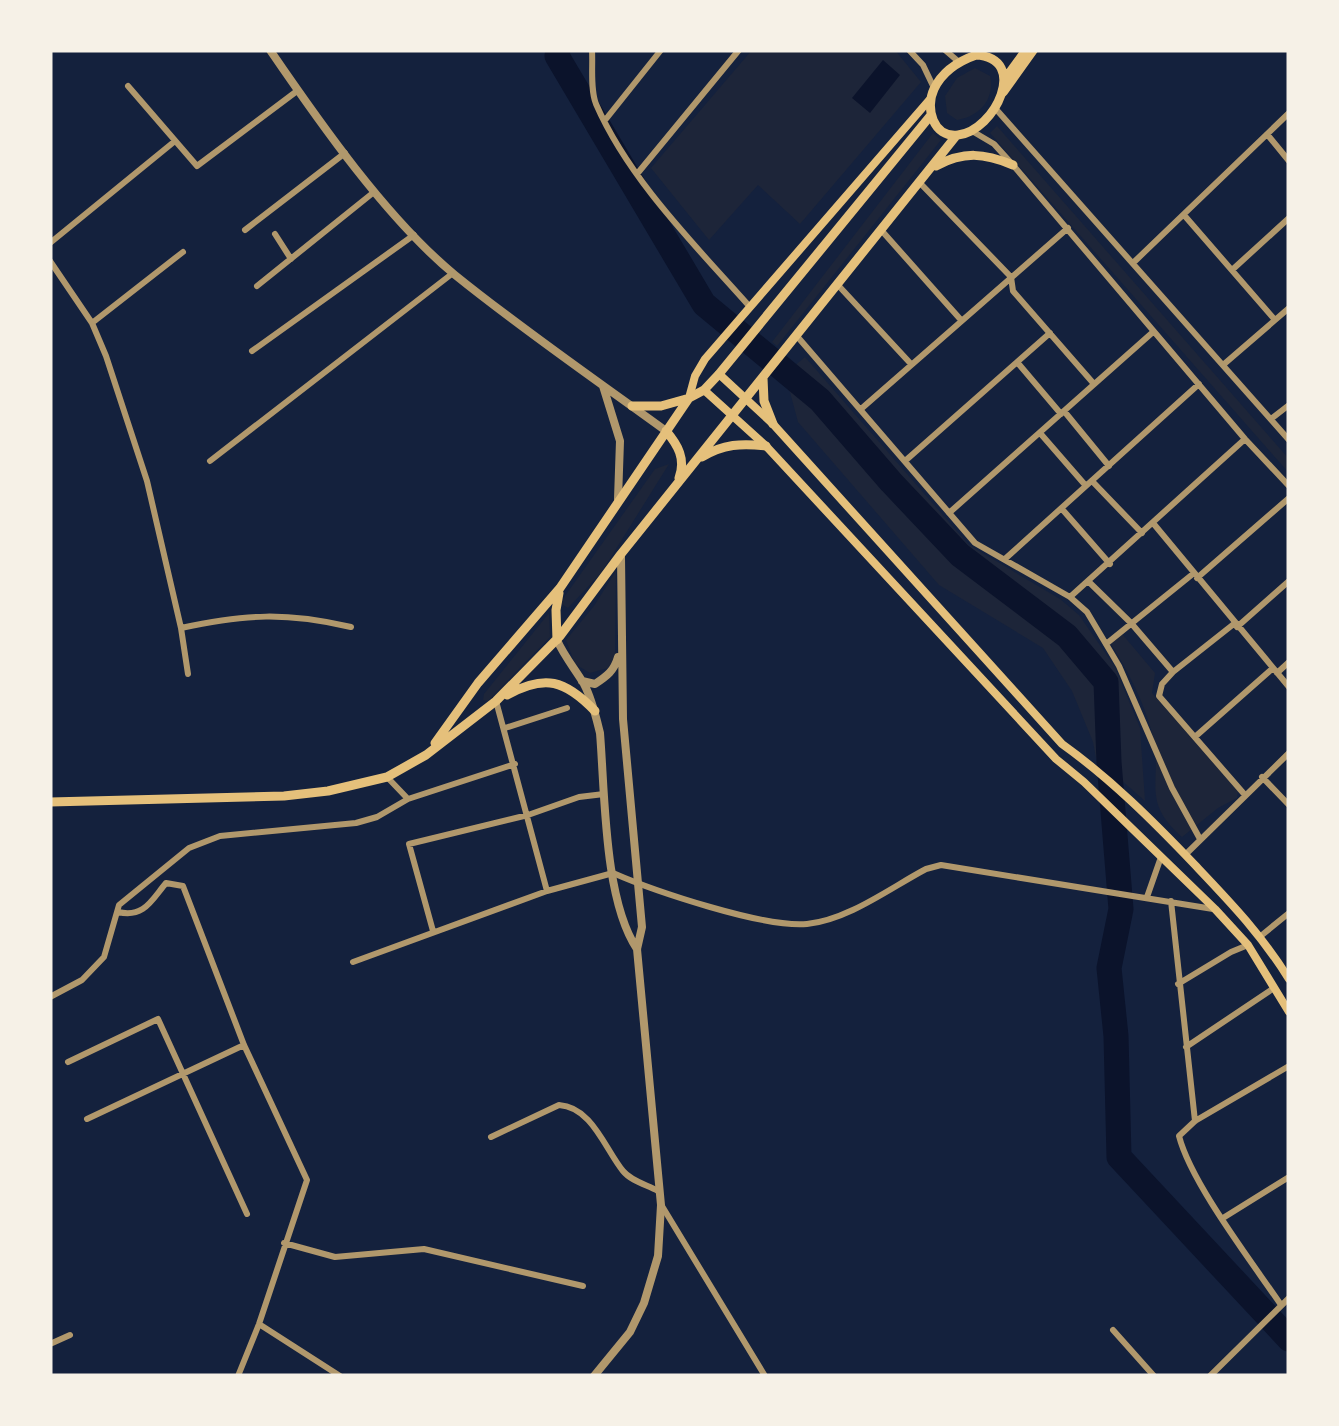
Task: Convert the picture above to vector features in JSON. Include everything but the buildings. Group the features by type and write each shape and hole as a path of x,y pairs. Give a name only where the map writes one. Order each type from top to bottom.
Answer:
{"main road":[{"path":"1001,96 1005,79 1026,50"},
{"path":"50,802 284,796 328,791 386,776 426,755 496,701 557,640 621,554 929,169 956,136 971,130 995,108 1034,50"},
{"path":"426,755 478,683 560,588 689,398 698,369 933,93 963,60 983,52 998,63 1005,79"},
{"path":"632,406 661,406 689,398 720,374 931,116 933,93"},
{"path":"931,116 938,128 956,136"},
{"path":"929,169 968,153 1013,165"},
{"path":"720,374 773,424 1062,744 1093,766 1186,855 1262,936 1289,979"},
{"path":"764,374 764,400 773,424"},
{"path":"704,390 766,446 1056,759 1214,909 1248,946 1289,1012"},
{"path":"666,431 681,456 676,485"},
{"path":"692,465 726,446 766,446"},
{"path":"557,640 560,588"},
{"path":"496,701 538,680 566,688 594,711"}],"street":[{"path":"270,50 375,191 453,274 666,431"},
{"path":"592,50 595,101 637,174 748,310"},
{"path":"606,119 662,50"},
{"path":"637,174 739,50"},
{"path":"908,50 923,65 933,93"},
{"path":"946,50 963,60"},
{"path":"128,86 196,166 298,90"},
{"path":"995,108 1289,440"},
{"path":"1132,263 1289,113"},
{"path":"971,130 994,144 1013,165 1245,440 1289,486"},
{"path":"1266,134 1289,161"},
{"path":"50,243 175,141"},
{"path":"245,230 345,153"},
{"path":"920,183 1011,277 1013,291 1094,384"},
{"path":"257,286 375,191"},
{"path":"1184,215 1276,320"},
{"path":"1232,270 1289,218"},
{"path":"861,410 1068,228"},
{"path":"882,231 961,320"},
{"path":"275,234 291,259"},
{"path":"252,351 415,235"},
{"path":"92,323 183,252"},
{"path":"50,261 92,323 147,481 188,674"},
{"path":"210,461 453,274"},
{"path":"837,284 912,364"},
{"path":"1223,365 1289,308"},
{"path":"949,513 1154,332"},
{"path":"905,461 1050,333"},
{"path":"796,335 975,543 1070,597 1087,612 1200,838"},
{"path":"1017,362 1109,466"},
{"path":"1006,558 1199,384"},
{"path":"604,386 620,441 618,499"},
{"path":"1272,419 1289,404"},
{"path":"1040,432 1142,533"},
{"path":"1070,597 1245,440"},
{"path":"1106,644 1289,498"},
{"path":"1062,508 1110,564"},
{"path":"1152,522 1289,687"},
{"path":"621,554 622,719 642,927 637,949 658,1191 662,1205 765,1376"},
{"path":"1089,582 1132,623 1173,672"},
{"path":"1245,795 1159,696 1162,684 1173,672 1289,582"},
{"path":"181,628 238,616 303,616 351,627"},
{"path":"557,640 582,682 600,734 613,873 624,930 637,949"},
{"path":"582,682 595,684 615,670 621,648"},
{"path":"1196,736 1289,662"},
{"path":"496,701 547,891"},
{"path":"505,728 567,708"},
{"path":"1186,855 1289,753"},
{"path":"50,997 82,980 104,957 119,905 188,848 220,836 356,823 408,799 514,764"},
{"path":"386,776 408,799"},
{"path":"1262,778 1289,806"},
{"path":"433,932 408,844 605,794"},
{"path":"1148,896 1162,857"},
{"path":"353,962 547,891 613,873 636,884 772,922 808,924 840,914 941,865 1214,909"},
{"path":"118,912 129,915 144,911 166,884 183,886 244,1045 307,1180 242,1375"},
{"path":"1171,901 1195,1121"},
{"path":"1262,936 1289,913"},
{"path":"1178,984 1230,952 1248,946"},
{"path":"1186,1046 1274,988"},
{"path":"68,1062 158,1019 248,1214"},
{"path":"88,1119 244,1045"},
{"path":"1278,1308 1183,1151 1179,1136 1195,1121 1289,1066"},
{"path":"492,1137 559,1105 568,1106 598,1131 629,1177 658,1191"},
{"path":"1224,1218 1289,1177"},
{"path":"594,1376 630,1332 644,1303 658,1256 662,1205"},
{"path":"284,1243 335,1257 424,1249 583,1286"},
{"path":"1210,1376 1289,1298"},
{"path":"259,1324 340,1376"},
{"path":"1113,1330 1154,1376"},
{"path":"50,1344 70,1335"}],"shaded area":[{"path":"752,50 895,50 921,82 800,224 758,185 709,240 651,168"},
{"path":"883,60 900,75 870,113 852,98"},
{"path":"975,68 990,76 988,99 979,110 957,120 947,113 945,96 957,78"},
{"path":"997,126 1289,459 1289,473 990,133"},
{"path":"933,133 941,140 777,346 772,342"},
{"path":"805,357 969,545 1060,599 1079,615 1115,667 1140,728 1145,801 1096,758 1072,691 1043,648 939,585 798,422 787,381 792,368"},
{"path":"669,464 601,573 568,608 560,603 655,469"},
{"path":"616,571 615,658 608,668 590,673 575,664 566,640"},
{"path":"549,613 550,637 488,701 483,700 484,694"},
{"path":"1117,635 1123,635 1155,673 1152,693 1238,791 1237,798 1182,837 1169,824 1157,801 1153,737 1136,689 1111,644"}],"waterway":[{"path":"558,50 557,56 704,304 820,400 960,555 1067,636 1106,682 1121,909 1109,968 1116,1036 1119,1157 1289,1339"}]}
